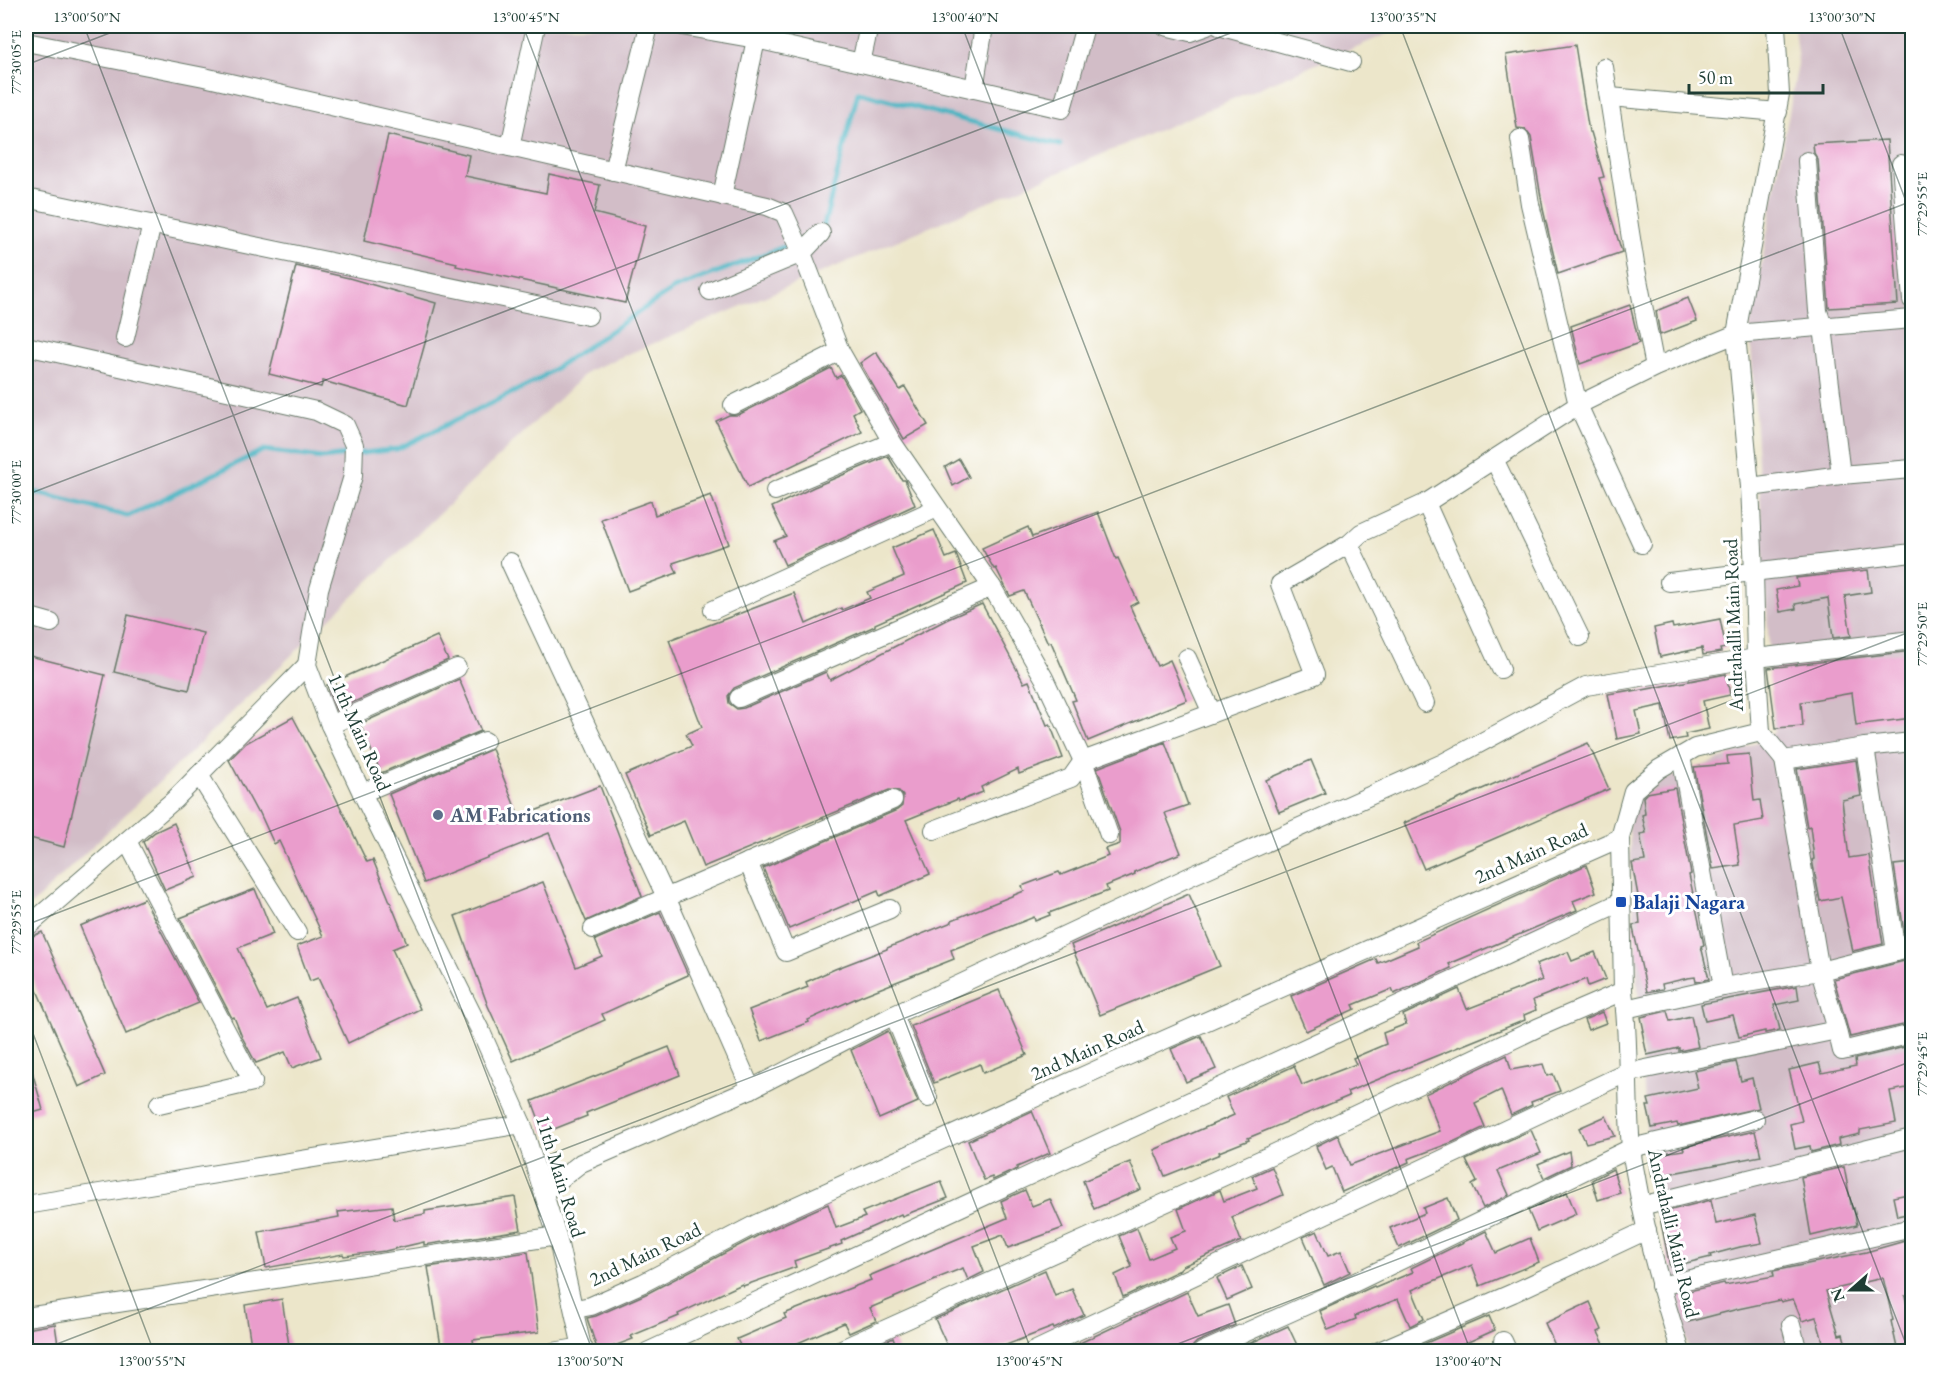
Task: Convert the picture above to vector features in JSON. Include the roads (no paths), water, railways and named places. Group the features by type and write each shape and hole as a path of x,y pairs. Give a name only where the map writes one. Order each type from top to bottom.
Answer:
{"street":[{"path":"510,147 536,26"},
{"path":"613,171 649,26"},
{"path":"682,26 757,32 861,63 1062,108 1085,26"},
{"path":"861,63 869,26"},
{"path":"974,89 984,26"},
{"path":"1165,26 1190,32 1207,26"},
{"path":"1219,26 1351,62"},
{"name":"Andrahalli Main Road","path":"1681,1352 1659,1286 1631,1148 1626,1073 1620,838 1633,791 1659,769 1695,748 1761,732 1750,487 1736,334 1778,112 1780,94 1776,26"},
{"path":"722,196 757,32"},
{"path":"26,42 204,77 767,206 784,213 840,351 892,442 960,538 1044,678 1083,761 1109,835"},
{"path":"1604,67 1635,264 1655,367"},
{"path":"1610,97 1778,112"},
{"path":"1521,139 1530,204 1578,405 1642,544"},
{"path":"1807,161 1818,311 1823,327 1841,475"},
{"path":"1901,164 1912,300"},
{"path":"26,198 588,316"},
{"path":"125,338 152,224"},
{"path":"710,291 802,253 822,233"},
{"path":"934,831 1071,778 1083,761 1315,675 1280,584 1349,544 1361,533 1426,503 1578,405 1655,367 1736,334 1912,320"},
{"name":"11th Main Road","path":"26,346 316,411 345,425 353,454 353,476 319,589 307,665 330,725 482,1034 522,1124 557,1236 583,1349"},
{"path":"733,405 840,351"},
{"path":"775,491 892,442"},
{"path":"1494,459 1580,637"},
{"path":"1750,487 1841,475 1912,469"},
{"path":"1426,503 1501,669"},
{"path":"713,610 937,508"},
{"path":"1349,544 1425,703"},
{"path":"1669,582 1912,553"},
{"path":"510,562 666,897 751,1089"},
{"path":"739,698 992,588"},
{"path":"26,616 51,623"},
{"path":"544,1192 581,1163 751,1089 894,1015 1191,876 1443,763 1586,686 1756,658 1912,640"},
{"path":"1186,658 1212,713"},
{"path":"26,928 174,800 307,665"},
{"path":"330,725 457,668"},
{"path":"1761,732 1784,760 1820,971 1842,1051 1912,1035"},
{"path":"362,793 485,741"},
{"path":"1784,760 1912,742"},
{"path":"835,1352 1271,1155 1537,1028 1624,1000 1820,971 1904,950 1865,747"},
{"path":"1681,756 1723,987"},
{"path":"199,775 297,932"},
{"path":"593,929 893,800"},
{"name":"2nd Main Road","path":"575,1309 591,1306 643,1283 756,1224 1103,1067 1620,838"},
{"path":"127,841 253,1082 159,1104"},
{"path":"748,862 786,952 890,909"},
{"path":"647,1352 1621,902"},
{"path":"894,1015 928,1098"},
{"path":"1032,1352 1626,1073 1837,1030"},
{"path":"1202,1352 1329,1295 1631,1148 1755,1119"},
{"path":"26,1205 522,1124"},
{"path":"1641,1206 1912,1138"},
{"path":"1659,1286 1912,1228"},
{"path":"1377,1352 1513,1293 1647,1230"},
{"path":"26,1317 557,1236"},
{"path":"1791,1325 1798,1352"},
{"path":"553,1352 583,1349"}],"waterway":[{"path":"823,229 858,92 1060,145"},
{"path":"26,490 128,516 264,450 322,458 397,449 536,381 673,289 794,243"}],"place":[{"name":"AM Fabrications","path":"438,815"},
{"name":"Balaji Nagara","path":"1621,902"}]}
